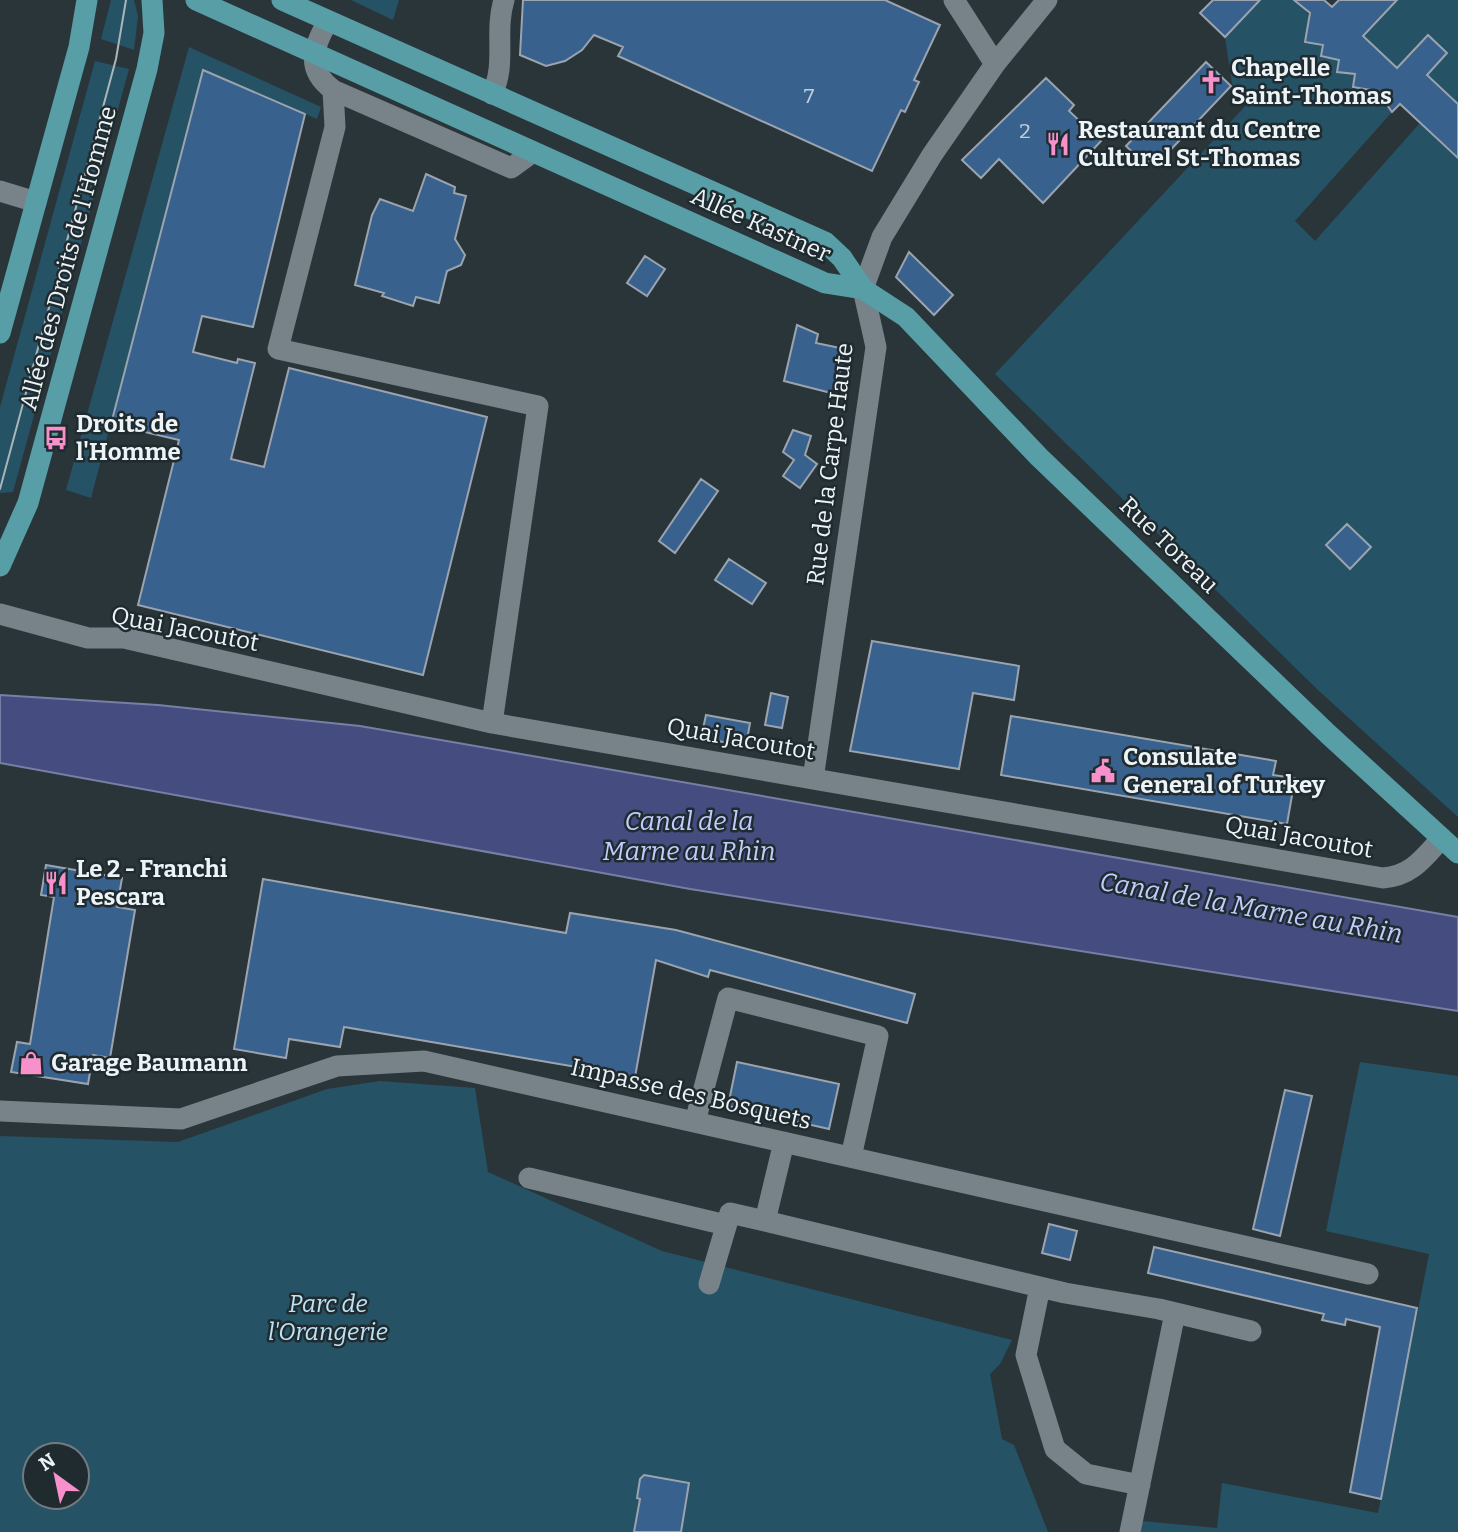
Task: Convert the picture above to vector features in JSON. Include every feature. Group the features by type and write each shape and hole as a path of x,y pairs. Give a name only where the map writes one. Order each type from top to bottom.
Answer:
{"main road":[{"name":"Allée des Droits de l'Homme","path":"0,566 27,503 147,69 154,33 152,0"},
{"name":"Allée Kastner","path":"196,0 825,283 863,289"},
{"name":"Allée Kastner","path":"282,0 825,242 842,258 863,289"},
{"name":"Allée des Droits de l'Homme","path":"0,333 79,47 83,4"},
{"path":"710,232 724,197"},
{"name":"Rue Toreau","path":"863,289 906,317 1039,457 1441,839"},
{"path":"1441,839 1458,853"}],"street":[{"path":"492,94 500,76 500,12 504,0"},
{"path":"954,0 995,64"},
{"path":"863,289 882,237 932,155 995,64 1047,0"},
{"path":"328,20 313,53 319,80 332,90 511,168 533,152"},
{"path":"332,90 335,127 278,349 538,406 492,723"},
{"path":"335,127 365,104"},
{"path":"0,191 36,202"},
{"name":"Rue de la Carpe Haute","path":"813,779 876,347 863,289"},
{"name":"Quai Jacoutot","path":"0,614 88,638 124,638 492,723 1383,878 1400,877 1409,871 1441,839"},
{"path":"695,1122 728,999 878,1036 851,1157"},
{"name":"Impasse des Bosquets","path":"0,1111 181,1119 337,1066 424,1061 1368,1274"},
{"path":"765,1221 784,1142"},
{"path":"529,1178 726,1226"},
{"path":"709,1284 730,1213 1040,1287 1175,1313 1251,1331"},
{"path":"1040,1287 1026,1355 1055,1450 1086,1474 1140,1485"},
{"path":"1130,1532 1175,1313"}],"green space":[{"path":"111,0 134,0 138,16 134,50 101,39"},
{"path":"351,0 399,0 393,20"},
{"path":"1260,0 1294,0 1319,32 1321,56 1339,60 1337,71 1355,74 1353,87 1371,90 1392,112 1295,221 1315,241 1420,123 1458,158 1458,817 1319,691 995,374 1250,101 1232,84 1225,37"},
{"path":"1397,0 1458,0 1458,104 1447,94 1416,86 1447,53 1428,35 1399,70 1354,27 1375,24"},
{"path":"189,47 321,107 317,119 204,70 91,498 66,490"},
{"path":"95,61 129,69 13,492 0,493 0,407"},
{"path":"1360,1062 1458,1076 1458,1532 1140,1532 1142,1521 1217,1528 1222,1483 1378,1513 1429,1254 1326,1231"},
{"name":"Parc de l'Orangerie","path":"380,1081 475,1088 488,1172 662,1251 1012,1340 1000,1364 990,1374 1002,1439 1014,1445 1048,1532 0,1532 0,1136 178,1142 327,1089"}],"water":[{"name":"Canal de la Marne au Rhin","path":"0,695 158,705 360,726 1458,917 1458,1011 690,889 0,763"}],"building":[{"path":"523,0 885,0 940,25 914,80 919,82 905,112 901,110 872,171 618,56 623,47 594,35 582,50 565,61 546,66 520,55"},
{"path":"1213,0 1260,0 1225,37 1200,13"},
{"path":"1294,0 1324,0 1332,7 1339,0 1397,0 1363,36 1397,68 1428,35 1447,53 1427,75 1458,104 1458,158 1400,104 1392,112 1387,105 1369,102 1371,90 1353,87 1355,74 1337,72 1339,60 1321,56 1323,45 1305,42 1310,13"},
{"path":"1206,62 1231,86 1159,162 1154,157 1146,165 1126,146"},
{"path":"203,70 305,114 253,327 202,316 193,352 237,363 238,359 255,363 231,459 264,467 289,368 487,417 423,675 138,605 179,440 111,424"},
{"path":"1046,78 1074,105 1069,111 1101,141 1043,203 999,159 981,178 962,160"},
{"path":"426,174 455,187 454,193 466,196 455,239 465,255 461,265 447,271 439,303 416,297 413,306 382,296 384,293 355,285 372,215 380,199 413,211"},
{"path":"909,252 953,295 934,315 896,277"},
{"path":"645,256 665,269 647,296 627,283"},
{"path":"797,325 818,334 816,343 845,349 835,394 784,381"},
{"path":"793,430 811,436 805,455 817,464 800,488 783,476 794,460 783,452"},
{"path":"701,479 718,491 675,553 659,541"},
{"path":"1347,524 1371,547 1350,569 1326,545"},
{"path":"729,559 766,583 752,604 715,580"},
{"path":"872,641 1019,666 1014,700 973,693 959,769 850,751"},
{"path":"771,693 788,697 782,728 765,725"},
{"path":"706,715 750,723 746,746 701,738"},
{"path":"1011,716 1276,761 1273,775 1295,778 1287,824 1001,775"},
{"path":"46,865 122,878 117,907 135,910 110,1058 93,1055 88,1084 11,1072 17,1042 30,1044 54,897 41,895"},
{"path":"263,879 566,933 570,913 676,930 915,994 907,1023 710,970 708,977 656,960 635,1077 344,1027 340,1047 289,1039 286,1058 234,1049"},
{"path":"737,1062 839,1084 829,1129 728,1106"},
{"path":"1285,1090 1312,1096 1280,1236 1253,1229"},
{"path":"1049,1224 1077,1231 1070,1260 1042,1253"},
{"path":"1154,1247 1417,1308 1381,1499 1350,1492 1380,1327 1346,1319 1345,1325 1322,1320 1324,1314 1148,1273"},
{"path":"644,1475 689,1483 681,1532 634,1532 640,1499 637,1498 640,1479"}],"tram line":[{"path":"0,489 116,59 126,0"}],"place":[{"name":"Chapelle Saint-Thomas","path":"1211,82"},
{"name":"Restaurant du Centre Culturel St-Thomas","path":"1058,144"},
{"name":"Droits de l'Homme","path":"56,438"},
{"name":"Consulate General of Turkey","path":"1103,771"},
{"name":"Le 2 - Franchi Pescara","path":"56,883"},
{"name":"Garage Baumann","path":"31,1063"}]}
